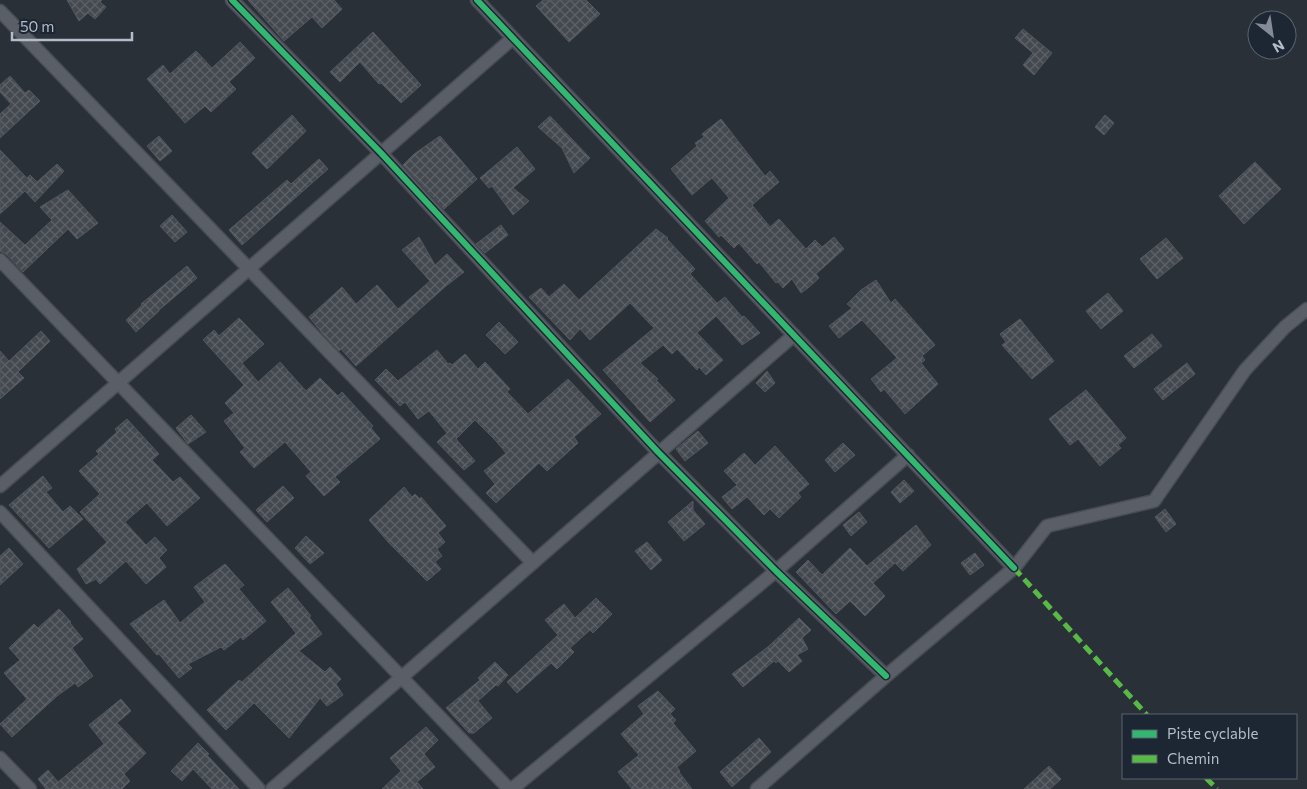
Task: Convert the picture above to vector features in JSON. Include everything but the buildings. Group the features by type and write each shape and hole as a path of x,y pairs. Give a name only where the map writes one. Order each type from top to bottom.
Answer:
{"street":[{"path":"232,0 381,153 658,452 776,571 886,676"},
{"path":"477,0 1014,568"},
{"path":"0,11 532,563"},
{"path":"0,486 513,38"},
{"path":"0,260 510,789 776,571 908,455"},
{"path":"757,789 886,676 1014,568 1047,526 1154,501 1245,370 1286,327 1307,309"},
{"path":"272,789 794,334"},
{"path":"0,512 259,789"},
{"path":"0,758 30,789"}],"marked path":[{"path":"1014,568 1146,714"},
{"path":"1207,779 1217,789"}],"cycle path":[{"path":"232,0 381,153 658,452 776,571 886,676"},
{"path":"477,0 1014,568"}]}
